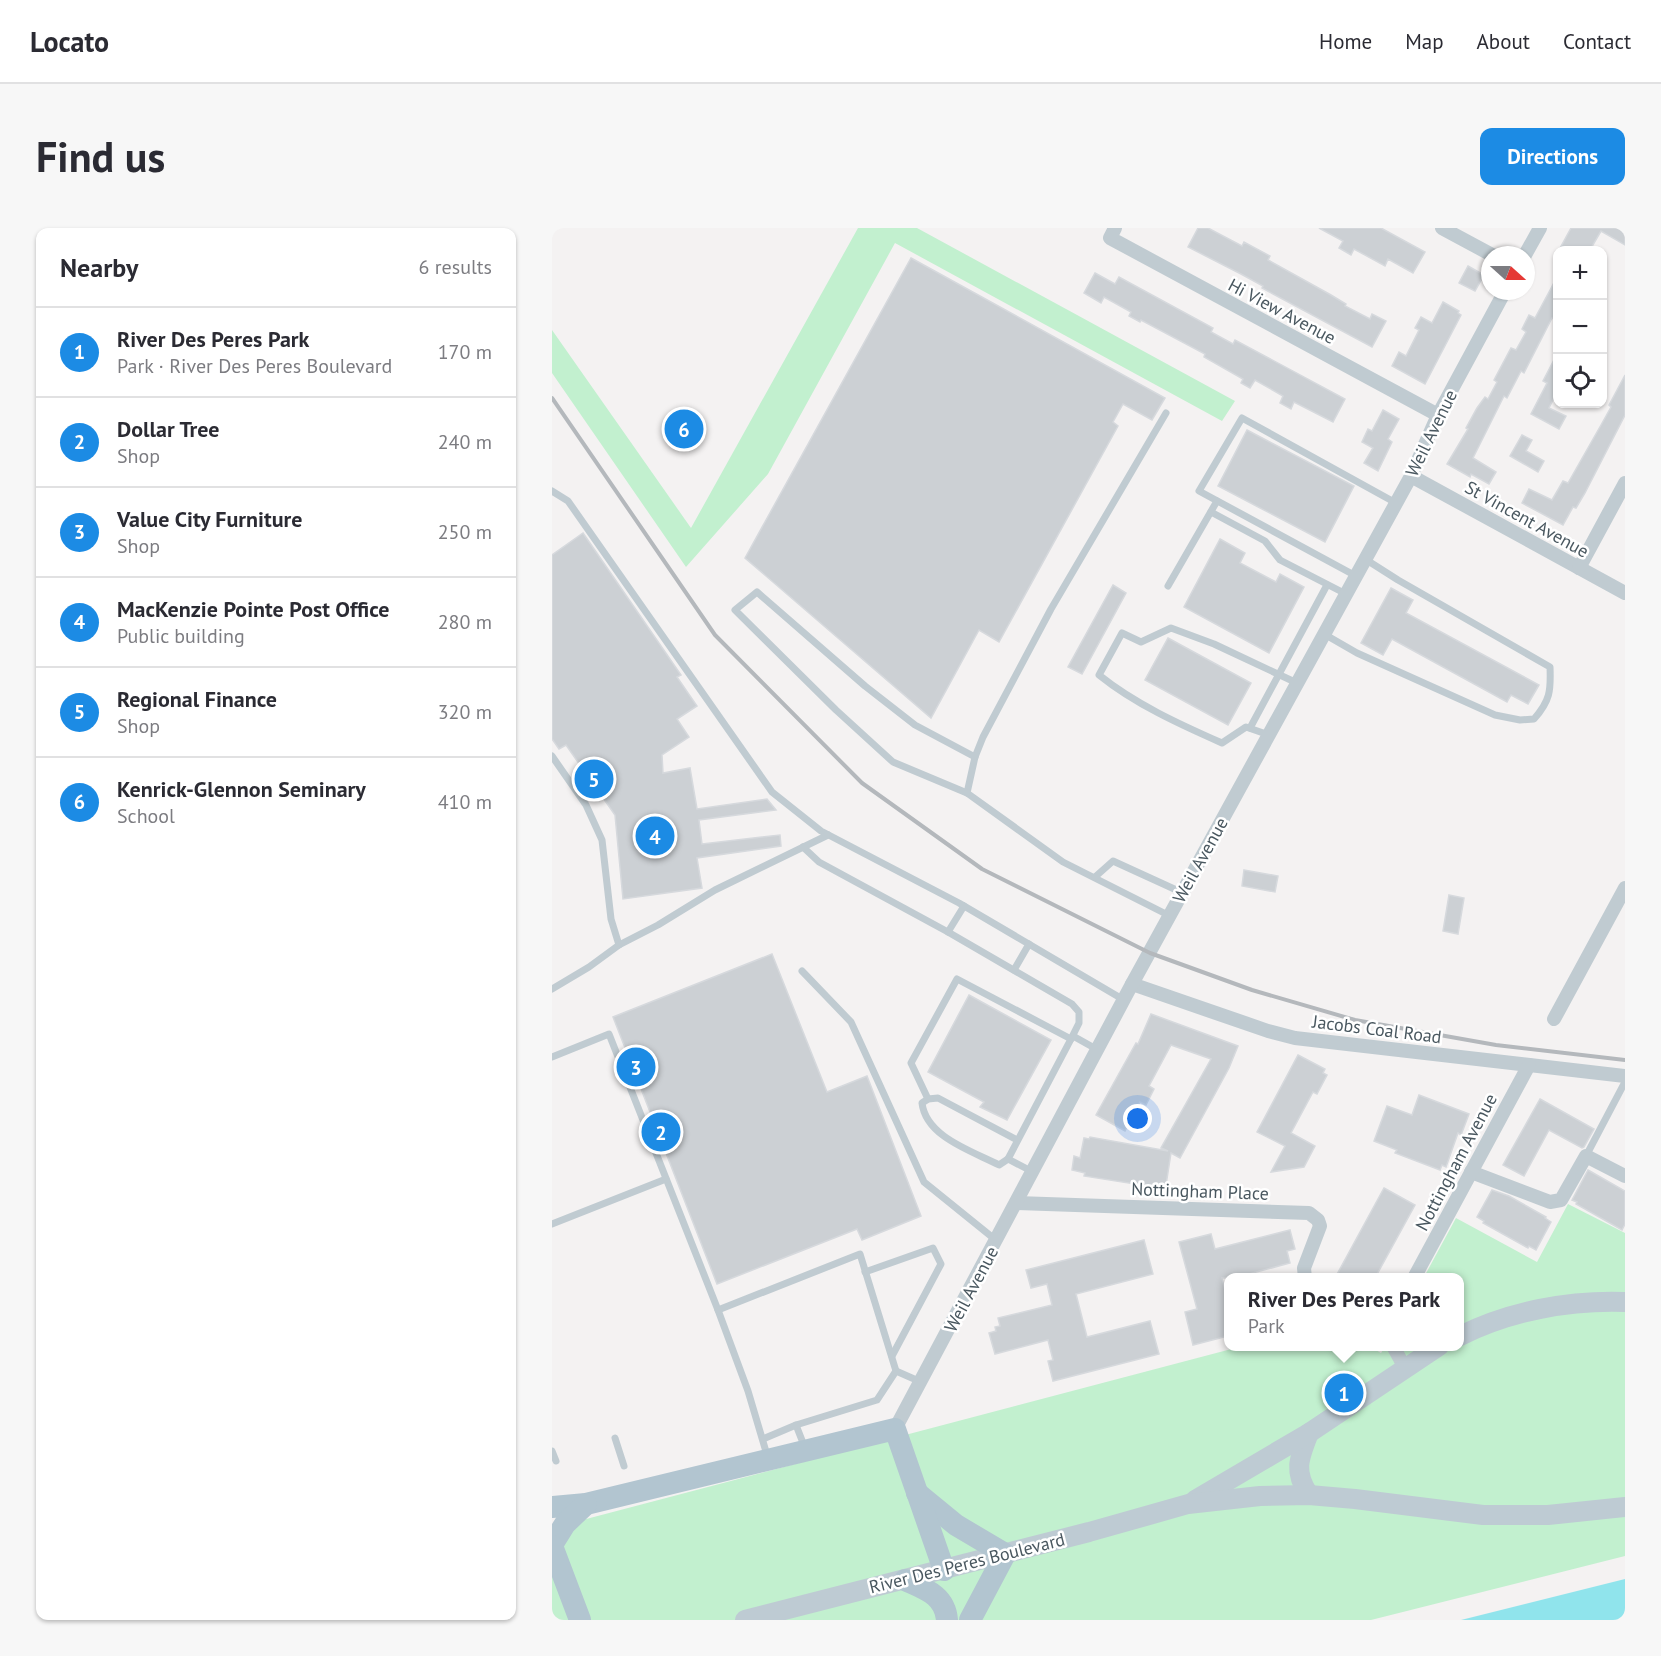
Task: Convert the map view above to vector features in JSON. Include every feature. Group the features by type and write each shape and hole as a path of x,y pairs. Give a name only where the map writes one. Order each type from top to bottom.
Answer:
{"main road":[{"path":"1464,1334 1495,1321 1546,1308 1625,1302"},
{"name":"River Des Peres Boulevard","path":"1188,1504 1309,1433 1433,1351"},
{"path":"552,1507 586,1504 766,1450 806,1451 895,1429 944,1570"},
{"path":"1309,1433 1302,1450 1298,1474 1301,1484 1309,1495"},
{"path":"916,1492 956,1525 1005,1554 970,1620"},
{"name":"River Des Peres Boulevard","path":"745,1620 944,1570 1188,1504 1260,1496 1309,1495 1483,1515 1548,1515 1625,1507"},
{"path":"580,1620 552,1545 565,1524 586,1504"},
{"path":"905,1580 934,1594 944,1603 947,1620"}],"street":[{"path":"1442,228 1481,249"},
{"path":"1530,246 1540,228"},
{"name":"Hi View Avenue","path":"1113,233 1438,415"},
{"name":"Weil Avenue","path":"895,1429 1132,984 1411,476 1438,415 1501,300"},
{"name":"St Vincent Avenue","path":"1411,476 1625,593"},
{"path":"1579,568 1625,483"},
{"path":"1554,1019 1625,888"},
{"name":"Jacobs Coal Road","path":"1132,984 1268,1031 1295,1038 1625,1076"},
{"name":"Nottingham Avenue","path":"1417,1273 1529,1065"},
{"path":"1471,1172 1556,1203 1561,1200 1586,1156 1625,1176"},
{"name":"Nottingham Place","path":"1017,1203 1309,1213 1318,1220 1320,1226 1304,1268 1304,1273"},
{"path":"1395,1351 1405,1368"}],"lane":[{"path":"967,793 975,757 983,737 1051,609 1166,413"},
{"path":"1356,576 1198,491 1242,418 1396,503"},
{"path":"552,491 568,501 772,792 828,835 964,906 1124,999"},
{"path":"1168,586 1217,501"},
{"path":"1211,512 1265,541 1280,560 1346,594"},
{"path":"1324,634 1357,653 1496,715 1520,720 1534,719 1544,708 1551,689 1550,667 1365,559"},
{"path":"1250,728 1327,585"},
{"path":"975,757 915,725 865,686 757,592 735,610 836,710 893,762 967,793 1063,862 1170,916"},
{"path":"1269,735 1246,727 1222,743 1121,693 1099,675 1122,633 1141,642 1171,628 1223,648 1297,683"},
{"path":"552,756 586,805 602,840 611,919 619,945"},
{"path":"552,989 589,967 619,945 658,925 715,890 828,835"},
{"path":"803,847 819,862 1014,970 1072,1004 1079,1012 1078,1023 1072,1037 1008,1159 999,1165 939,1134 928,1122 922,1103 928,1099 938,1098 1017,1140"},
{"path":"1095,878 1113,861 1182,893"},
{"path":"948,932 964,906"},
{"path":"1014,970 1029,944"},
{"path":"802,971 851,1023 924,1182 997,1241"},
{"path":"928,1099 911,1063 957,979 1098,1050"},
{"path":"552,1057 609,1034 718,1310 748,1391 766,1450 796,1425 877,1400 896,1371"},
{"path":"1586,1156 1625,1082"},
{"path":"1008,1159 1033,1172"},
{"path":"552,1224 666,1179"},
{"path":"866,1272 933,1248 941,1264 891,1356"},
{"path":"718,1310 860,1254 896,1371 921,1382"},
{"path":"796,1425 806,1451"},
{"path":"615,1438 624,1466"},
{"path":"552,1451 556,1461"}],"green space":[{"path":"858,228 917,228 1235,401 1222,421 895,243 768,474 686,567 552,373 552,330 691,528"},
{"path":"1568,1204 1625,1233 1625,1556 1371,1620 552,1620 552,1528 1224,1351 1378,1351 1381,1353 1382,1351 1464,1351 1464,1273 1426,1273 1456,1218 1537,1262"}],"water":[{"path":"1625,1579 1625,1620 1461,1620"}],"building":[{"path":"1198,228 1208,228 1242,246 1244,242 1270,256 1268,260 1331,295 1346,304 1345,306 1370,319 1372,314 1386,321 1372,347 1188,247"},
{"path":"1319,228 1381,228 1425,252 1413,273 1388,259 1385,266 1354,249 1351,255 1339,248 1343,241"},
{"path":"1571,228 1625,228 1625,245 1601,231 1592,246 1561,246"},
{"path":"911,258 1165,398 1152,420 1123,404 1113,422 1118,426 999,642 979,630 931,718 745,558"},
{"path":"1468,266 1481,273 1481,280 1475,291 1459,283"},
{"path":"1095,273 1115,284 1119,277 1213,328 1211,332 1233,344 1235,340 1345,399 1333,422 1294,402 1291,409 1280,403 1283,396 1255,380 1250,388 1241,383 1243,379 1204,357 1205,354 1129,316 1131,312 1104,297 1101,303 1084,293"},
{"path":"1553,284 1553,319 1524,373 1521,371 1507,398 1504,396 1473,458 1496,472 1489,484 1471,474 1470,477 1447,464 1468,429 1466,428 1477,408 1485,397 1488,399 1497,382 1494,380 1511,348 1516,350 1526,332 1522,329 1529,315 1535,318"},
{"path":"1443,302 1459,311 1461,315 1425,384 1392,366 1399,352 1406,356 1419,330 1415,328 1421,317 1432,323"},
{"path":"1553,362 1553,400 1549,408 1566,416 1559,429 1531,414 1547,383 1543,381"},
{"path":"1625,375 1625,415 1585,493 1576,508 1573,507 1563,525 1522,503 1529,489 1552,500 1563,481 1568,483 1611,407 1609,405"},
{"path":"1383,410 1399,419 1388,439 1392,442 1378,471 1364,463 1373,448 1362,442 1368,429 1372,431"},
{"path":"1247,430 1354,486 1325,542 1218,486"},
{"path":"1522,435 1532,440 1526,451 1544,461 1538,472 1510,456"},
{"path":"583,533 681,675 677,677 697,706 677,719 689,737 662,755 663,773 690,768 697,809 767,799 776,810 699,820 702,844 780,835 781,846 697,858 702,888 623,899 615,815 566,745 559,749 552,739 552,555"},
{"path":"1220,539 1245,553 1240,563 1276,582 1280,574 1304,587 1269,653 1184,607"},
{"path":"1113,585 1126,593 1082,674 1068,667"},
{"path":"1391,588 1413,600 1406,613 1539,685 1528,704 1511,695 1507,702 1392,639 1383,655 1361,643"},
{"path":"1168,638 1251,683 1228,725 1145,680"},
{"path":"1244,870 1278,876 1275,892 1242,886"},
{"path":"1449,895 1464,898 1458,934 1443,931"},
{"path":"772,954 827,1092 867,1076 921,1216 862,1240 857,1229 717,1284 613,1017"},
{"path":"969,995 1051,1040 1007,1120 980,1107 984,1102 928,1072"},
{"path":"1151,1014 1238,1046 1229,1068 1180,1158 1171,1153 1166,1185 1161,1184 1160,1188 1084,1176 1085,1173 1072,1170 1074,1156 1080,1158 1084,1138 1089,1139 1090,1137 1168,1151 1161,1148 1211,1059 1171,1045 1149,1086 1154,1089 1146,1105 1140,1102 1125,1131 1096,1115 1136,1043 1138,1044"},
{"path":"1298,1055 1325,1069 1323,1073 1327,1075 1317,1094 1313,1092 1291,1133 1315,1146 1304,1167 1271,1172 1285,1146 1257,1132"},
{"path":"1419,1095 1469,1114 1461,1135 1458,1133 1446,1167 1442,1165 1440,1170 1395,1153 1397,1150 1374,1141 1387,1106 1412,1115"},
{"path":"1540,1099 1594,1129 1582,1148 1549,1130 1524,1176 1503,1165"},
{"path":"1588,1170 1625,1191 1625,1224 1622,1230 1572,1200"},
{"path":"1384,1188 1415,1205 1378,1273 1338,1273"},
{"path":"1492,1190 1509,1196 1551,1222 1536,1250 1529,1246 1528,1248 1483,1223 1484,1221 1477,1217"},
{"path":"1290,1230 1295,1249 1287,1251 1290,1263 1253,1273 1224,1273 1224,1278 1222,1278 1224,1337 1193,1345 1185,1312 1197,1309 1179,1242 1211,1234 1215,1249"},
{"path":"1144,1240 1153,1274 1076,1294 1087,1337 1150,1321 1159,1354 1053,1381 1048,1361 1053,1360 1048,1340 995,1354 989,1333 996,1331 995,1327 1000,1326 998,1318 1052,1305 1047,1284 1031,1288 1026,1270"}],"railway":[{"path":"552,398 715,635 862,783 982,869 1150,953 1252,990 1355,1020 1496,1045 1625,1060"}],"place":[{"name":"Kenrick-Glennon Seminary","path":"684,429"},
{"name":"Regional Finance","path":"594,779"},
{"name":"MacKenzie Pointe Post Office","path":"655,836"},
{"name":"Value City Furniture","path":"636,1067"},
{"name":"Dollar Tree","path":"661,1132"},
{"name":"River Des Peres Park","path":"1344,1393"}]}
